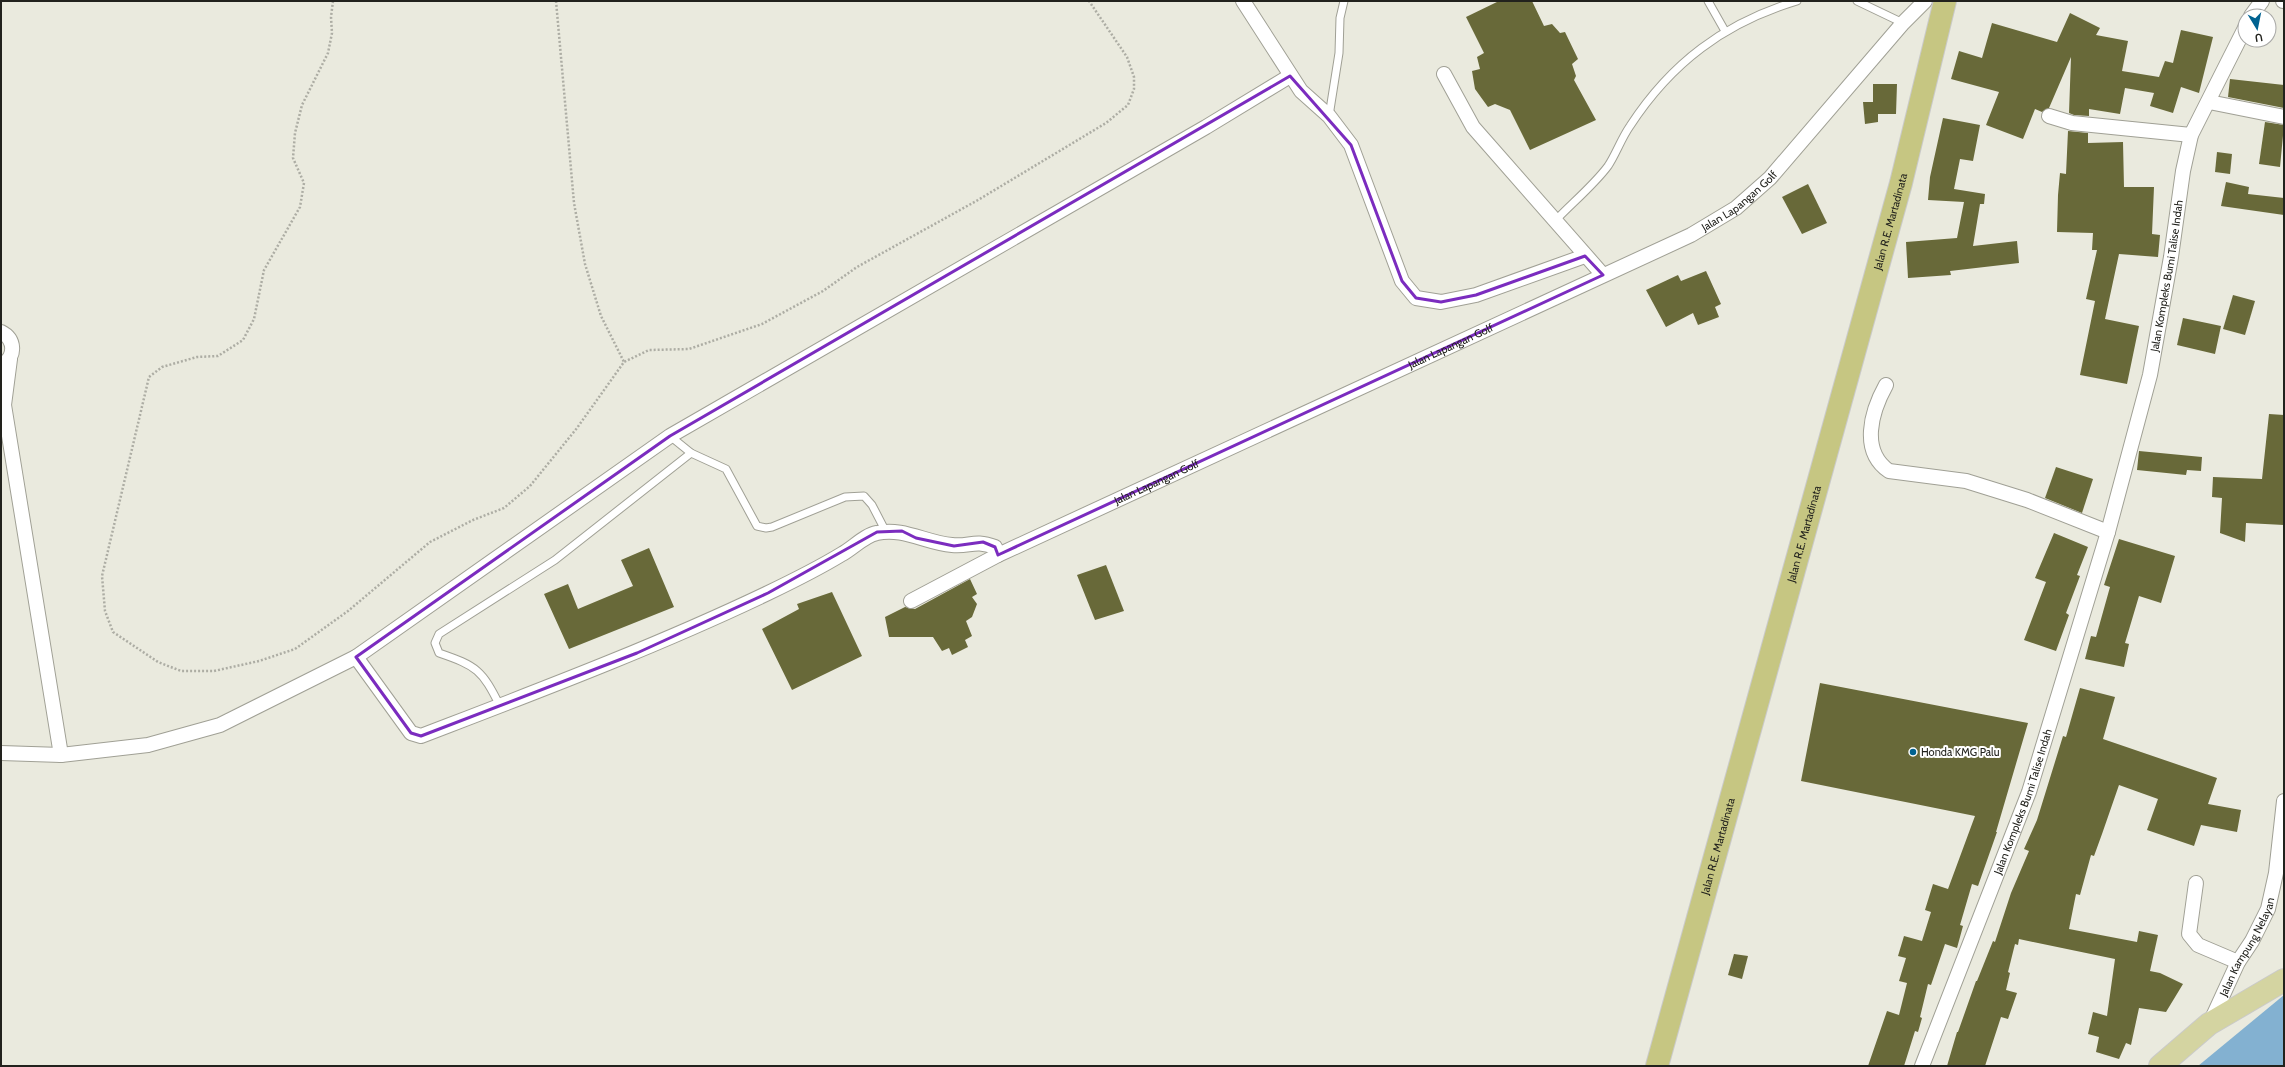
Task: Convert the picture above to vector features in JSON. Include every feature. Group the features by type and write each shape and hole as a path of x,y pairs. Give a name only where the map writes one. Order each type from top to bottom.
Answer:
{"highway":[{"name":"Jalan R.E. Martadinata","path":"1657,1066 1901,183 1945,1"}],"main road":[{"path":"2209,1024 2284,980"},
{"name":"Jalan Kampung Nelayan","path":"2160,1066 2209,1024"}],"street":[{"path":"1243,1 1301,91 1329,116 1351,145 1402,281 1416,298 1441,302 1476,295 1585,256"},
{"name":"Jalan Lapangan Golf","path":"911,601 998,555 1692,235 1736,208 1770,178 1903,23 1925,1"},
{"name":"Jalan Kompleks Bumi Talise Indah","path":"1922,1066 2029,792 2108,532 2150,375 2172,257 2182,171 2191,135 2237,44"},
{"path":"1444,74 1473,127 1603,275"},
{"path":"1,753 61,755 148,745 220,724 356,657 670,436 1206,127 1290,76"},
{"path":"2209,102 2284,117"},
{"path":"2049,116 2072,123 2191,135"},
{"path":"1,332 8,336 13,346 5,362 2,403 61,755"},
{"path":"1886,385 1878,399 1870,441 1874,455 1881,465 1889,471 1966,481 2027,500 2108,532"},
{"path":"356,657 411,733 416,736 421,736 637,653 768,593 834,559 869,535 902,531 916,538 954,546 983,542 995,547 998,555"},
{"name":"Jalan Kampung Nelayan","path":"2209,1024 2238,962 2252,941 2268,909 2276,873 2284,801"},
{"path":"2196,883 2189,934 2198,945 2238,962"}],"lane":[{"path":"1329,116 1339,54 1340,18 1344,1"},
{"path":"1708,1 1725,31"},
{"path":"1555,221 1608,166 1629,126 1662,81 1690,56 1725,31 1764,11 1797,1"},
{"path":"1857,1 1903,23"},
{"path":"670,436 691,453 726,469 757,526 766,528 772,527 845,497 864,496 872,505 886,532"},
{"path":"500,706 486,678 466,662 439,653 435,643 439,634 555,560 691,453"}],"path":[{"path":"333,1 331,17 332,33 328,53 302,105 295,133 294,158 304,183 300,207 264,270 254,319 243,340 218,356 197,357 162,367 149,377 102,576 105,611 113,632 158,662 181,671 214,671 259,661 294,649 348,611 430,542 473,520 504,508 530,486 577,428 624,362 649,350 689,349 762,324 823,291 857,267 978,200 1106,123 1128,105 1134,89 1134,78 1127,57 1089,1"},
{"path":"556,1 574,203 585,264 601,316 624,362"}],"highlighted area":[{"path":"1290,76 1351,145 1402,281 1416,298 1441,302 1476,295 1585,256 1603,275 998,555 995,547 983,542 954,546 916,538 902,531 877,532 768,593 637,653 421,736 411,733 356,657 670,436"}],"water":[{"path":"2284,995 2284,1066 2198,1066"}],"building":[{"path":"1499,1 1532,1 1544,26 1552,24 1560,33 1565,32 1578,59 1572,64 1576,76 1574,80 1596,120 1530,150 1510,110 1495,104 1488,107 1475,89 1472,71 1480,69 1477,57 1484,53 1466,17"},
{"path":"2070,13 2100,28 2096,35 2128,41 2122,71 2159,77 2165,61 2173,63 2181,30 2213,37 2199,93 2181,87 2173,113 2150,106 2154,93 2125,88 2120,114 2089,109 2089,116 2074,115 2069,113 2071,57 2049,108 2042,112 2035,109 2023,139 1986,125 1999,92 1951,79 1959,51 1982,58 1992,23 2057,42"},
{"path":"2230,79 2284,85 2284,108 2228,97"},
{"path":"1873,84 1897,84 1896,114 1878,114 1878,122 1865,124 1863,102 1873,102"},
{"path":"1943,118 1980,125 1973,161 1960,159 1954,189 1985,194 1984,204 1980,204 1973,246 2017,241 2019,263 1950,271 1951,275 1908,278 1906,242 1957,238 1964,202 1928,200 1930,177"},
{"path":"2265,122 2284,125 2280,167 2259,164"},
{"path":"2068,131 2088,133 2088,143 2123,142 2124,187 2154,187 2152,234 2160,235 2158,257 2119,254 2105,319 2139,326 2127,384 2080,375 2095,301 2086,299 2097,250 2092,250 2093,233 2057,232 2060,173 2066,174"},
{"path":"2217,152 2232,154 2230,174 2215,172"},
{"path":"2226,182 2249,187 2248,194 2284,198 2284,215 2221,206"},
{"path":"1808,184 1827,223 1802,234 1782,197"},
{"path":"1706,271 1721,304 1715,307 1719,317 1698,325 1693,313 1666,327 1646,290 1678,275 1681,281"},
{"path":"2233,295 2255,301 2245,335 2223,329"},
{"path":"2183,318 2221,326 2215,354 2177,345"},
{"path":"2269,414 2284,415 2284,525 2246,523 2245,542 2220,533 2222,498 2212,497 2213,477 2262,479"},
{"path":"2139,451 2202,457 2201,471 2187,470 2186,475 2137,470"},
{"path":"2056,467 2093,479 2082,513 2045,498"},
{"path":"2054,533 2088,547 2077,575 2080,576 2066,613 2069,615 2056,651 2024,640 2046,582 2035,578"},
{"path":"2119,539 2175,556 2161,603 2139,596 2125,643 2129,644 2124,667 2085,659 2091,636 2096,637 2110,587 2104,585"},
{"path":"649,548 674,607 569,649 544,594 568,584 578,609 633,586 621,560"},
{"path":"1106,565 1124,611 1095,620 1077,575"},
{"path":"970,579 977,594 972,597 977,604 972,617 966,621 972,636 965,640 968,647 952,655 949,648 942,651 933,637 889,637 885,617 905,607 915,609"},
{"path":"832,592 862,656 792,690 762,629 799,609 797,604"},
{"name":"Honda KMG Palu","path":"1820,683 2028,723 1997,832 1978,886 1972,884 1960,925 1963,926 1957,948 1945,944 1931,985 1928,984 1918,1032 1915,1031 1904,1066 1868,1066 1887,1011 1899,1015 1907,983 1899,981 1906,958 1898,956 1904,936 1922,941 1931,912 1925,910 1933,884 1948,889 1975,816 1801,781"},
{"path":"2080,688 2115,697 2103,739 2217,778 2208,804 2241,810 2237,832 2201,825 2194,846 2147,830 2158,799 2119,785 2094,856 2091,855 2080,895 2076,894 2069,929 2137,942 2139,931 2158,935 2150,971 2160,973 2183,984 2166,1012 2139,1008 2131,1045 2126,1043 2119,1059 2096,1052 2099,1037 2088,1034 2093,1012 2107,1016 2115,959 2019,939 2018,945 2015,944 2008,972 2010,973 2006,990 2017,993 2008,1019 2001,1017 1985,1066 1947,1066 1957,1032 1976,981 1993,941 1995,942 2011,893 2029,851 2024,849 2037,820 2063,736 2066,737"},
{"path":"1734,954 1748,956 1742,979 1728,975"}],"place":[{"name":"Honda KMG Palu","path":"1913,752"}]}
